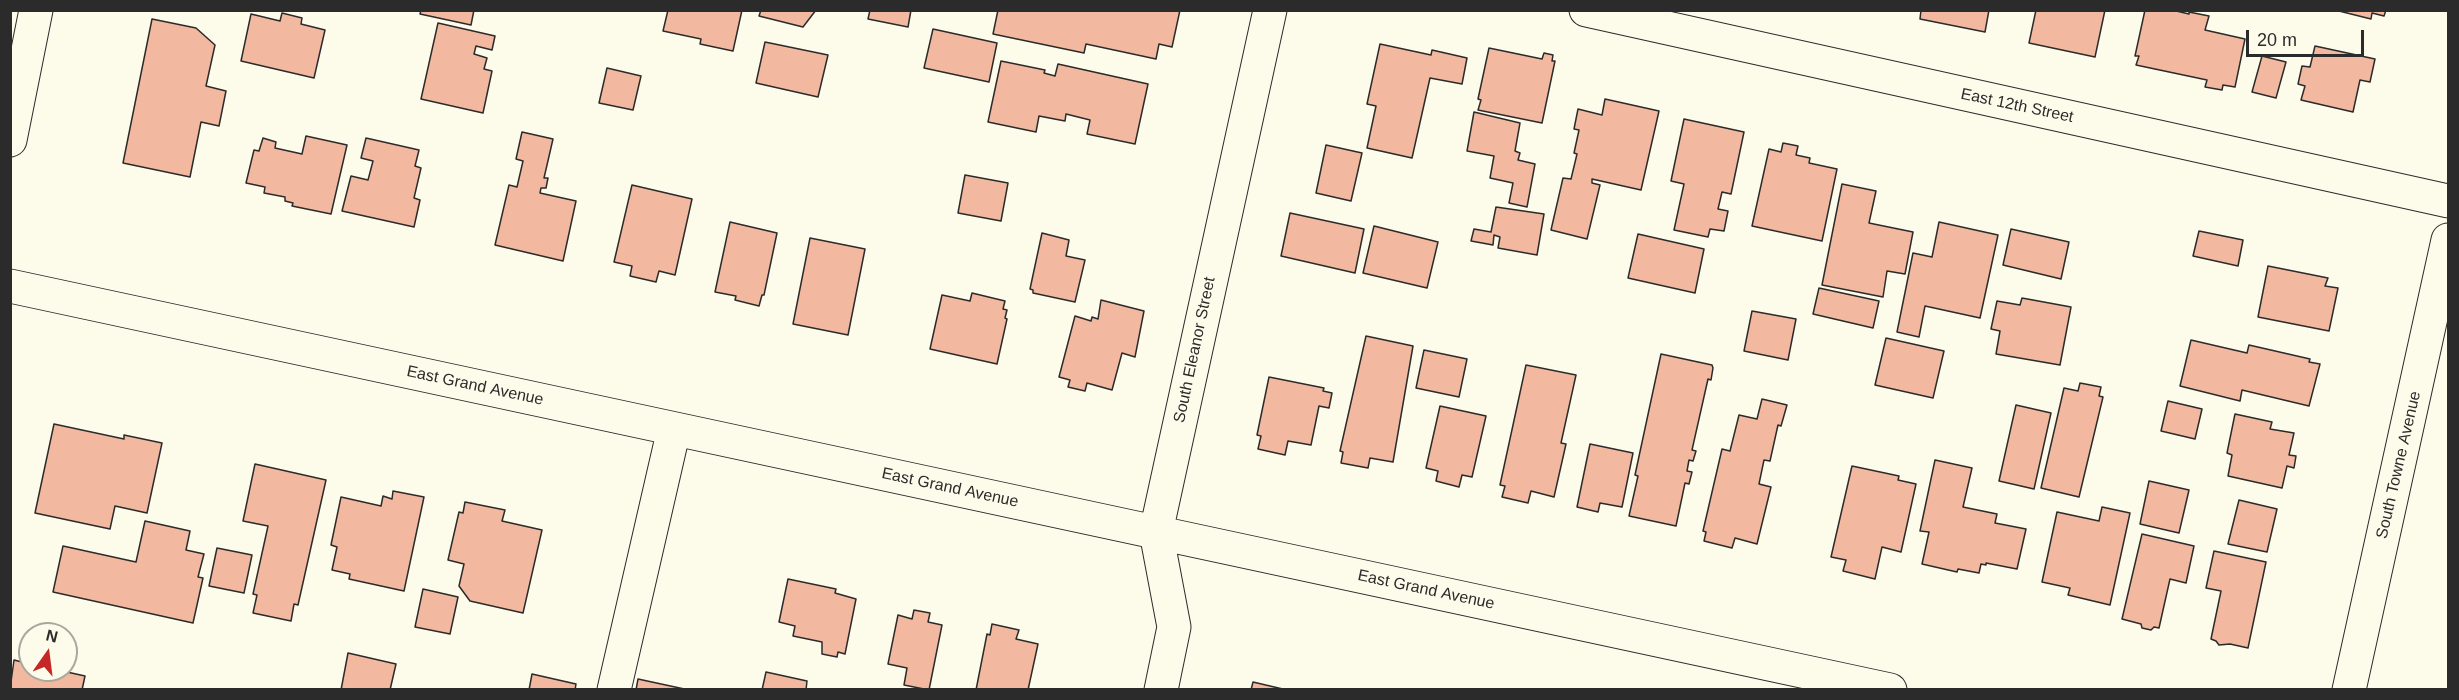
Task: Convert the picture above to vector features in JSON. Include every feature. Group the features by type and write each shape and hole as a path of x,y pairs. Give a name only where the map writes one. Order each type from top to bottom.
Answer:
{"street":[{"path":"10,140 36,10"},
{"name":"South Eleanor Street","path":"1161,690 1174,627 1156,532 1270,10"},
{"name":"East 12th Street","path":"1586,10 2448,201"},
{"name":"South Towne Avenue","path":"2349,690 2448,240"},
{"name":"East Grand Avenue","path":"10,286 1156,532 1797,680 1890,690"},
{"path":"614,690 674,429"}],"building":[{"path":"421,10 474,10 471,25 420,14"},
{"path":"668,10 742,10 733,51 700,44 701,39 663,31"},
{"path":"761,10 816,10 803,27 759,16"},
{"path":"870,10 911,10 908,27 868,19"},
{"path":"998,10 1180,10 1172,47 1159,44 1156,59 1086,44 1084,53 993,34"},
{"path":"1921,10 1989,10 1985,32 1920,19"},
{"path":"2036,10 2105,10 2095,57 2029,43"},
{"path":"2145,10 2172,10 2209,16 2205,30 2245,39 2235,87 2223,85 2222,90 2205,87 2207,80 2136,65 2139,56 2135,56"},
{"path":"2335,10 2386,10 2384,16 2372,13 2371,19"},
{"path":"282,13 302,18 301,24 325,30 314,78 241,61 251,14 280,21"},
{"path":"152,19 196,28 215,45 206,86 226,91 219,126 201,122 190,177 123,163"},
{"path":"438,23 495,36 492,50 476,46 474,54 487,58 484,69 492,71 483,113 421,99"},
{"path":"933,29 997,43 989,82 924,68"},
{"path":"765,42 828,55 818,97 756,83"},
{"path":"1380,44 1431,55 1432,50 1467,58 1462,84 1430,78 1412,158 1367,148 1376,106 1367,104"},
{"path":"2315,46 2375,59 2370,82 2360,80 2353,112 2301,100 2305,86 2298,84 2302,66 2310,67"},
{"path":"1489,48 1542,59 1544,53 1553,55 1552,61 1555,61 1542,123 1478,110 1481,100 1478,99"},
{"path":"2262,56 2286,62 2276,98 2252,92"},
{"path":"1001,61 1045,70 1044,73 1055,76 1058,64 1148,84 1135,144 1087,134 1090,120 1066,114 1065,121 1039,116 1036,132 988,122"},
{"path":"607,68 641,76 633,110 599,103"},
{"path":"1605,99 1659,111 1641,190 1592,179 1592,183 1600,185 1587,239 1551,230 1563,178 1571,179 1577,154 1574,153 1579,130 1574,129 1578,109 1602,115"},
{"path":"1474,112 1520,123 1515,151 1520,153 1518,160 1535,164 1527,207 1509,203 1513,183 1490,178 1494,156 1467,151"},
{"path":"1684,119 1744,132 1731,194 1722,192 1718,209 1728,211 1724,231 1710,229 1708,237 1674,230 1684,184 1671,181"},
{"path":"522,132 553,139 544,178 548,178 546,188 541,188 540,193 576,201 563,261 495,245 509,185 517,187 523,161 516,159"},
{"path":"306,136 347,145 331,214 292,206 293,203 285,201 285,197 264,193 265,187 246,183 254,150 259,151 263,138 276,142 275,148 302,154"},
{"path":"366,138 419,150 415,166 421,168 414,198 420,200 414,227 342,211 351,176 368,180 373,161 361,158"},
{"path":"1783,143 1798,146 1796,155 1810,158 1809,163 1837,169 1822,241 1752,226 1769,149 1781,152"},
{"path":"1326,145 1362,153 1351,201 1316,193"},
{"path":"965,175 1008,183 1001,221 958,213"},
{"path":"1842,184 1876,191 1869,223 1913,232 1905,274 1887,271 1883,297 1822,285"},
{"path":"632,185 692,199 675,275 659,271 656,282 630,276 632,266 614,262"},
{"path":"1496,207 1544,214 1537,255 1498,248 1500,237 1494,235 1493,245 1471,241 1474,229 1491,232"},
{"path":"1290,213 1364,229 1355,273 1281,256"},
{"path":"730,222 777,233 764,295 762,295 759,306 735,300 736,296 715,292"},
{"path":"1939,222 1998,235 1980,318 1925,306 1919,337 1897,332 1913,253 1932,257"},
{"path":"1374,226 1438,242 1427,288 1363,273"},
{"path":"2011,229 2069,242 2061,279 2003,265"},
{"path":"2199,231 2243,240 2238,266 2193,256"},
{"path":"1042,233 1069,240 1066,256 1085,260 1075,302 1033,293 1030,289"},
{"path":"1638,234 1704,249 1695,293 1628,278"},
{"path":"810,238 865,249 848,335 793,324"},
{"path":"2268,266 2328,278 2325,286 2338,288 2329,331 2258,317"},
{"path":"1819,288 1879,301 1873,328 1813,314"},
{"path":"972,293 1005,301 1003,309 1007,310 1005,318 1007,319 997,364 930,349 942,295 970,301"},
{"path":"2022,298 2071,307 2060,365 1996,354 2000,331 1991,329 1997,301 2020,305"},
{"path":"1101,300 1144,311 1135,357 1122,353 1112,390 1087,383 1085,391 1068,387 1070,380 1059,377 1075,316 1091,321 1092,317 1098,319"},
{"path":"1752,311 1796,319 1788,360 1744,351"},
{"path":"1366,336 1413,346 1393,462 1370,458 1368,468 1341,463 1343,452 1340,451"},
{"path":"1886,338 1944,351 1933,398 1875,385"},
{"path":"2191,340 2247,353 2249,345 2310,359 2309,362 2320,364 2309,406 2242,390 2240,401 2180,386"},
{"path":"1424,350 1467,359 1459,397 1416,388"},
{"path":"1661,354 1712,365 1713,368 1711,380 1708,379 1692,450 1696,451 1693,461 1689,460 1687,471 1692,472 1689,484 1685,483 1676,526 1629,516 1638,476 1635,475"},
{"path":"1526,365 1576,375 1561,443 1566,444 1554,497 1531,491 1528,503 1502,497 1505,486 1500,485"},
{"path":"1269,377 1324,388 1323,391 1332,393 1329,408 1319,406 1311,445 1288,441 1285,455 1258,449 1261,436 1257,435"},
{"path":"2080,383 2101,387 2099,396 2103,397 2079,497 2041,488 2064,388 2078,391"},
{"path":"1762,399 1787,405 1781,426 1778,425 1770,461 1764,460 1759,484 1771,487 1757,544 1735,538 1732,548 1704,541 1706,532 1703,531 1722,449 1730,451 1739,415 1757,419"},
{"path":"2168,401 2202,409 2195,439 2161,431"},
{"path":"2016,405 2051,413 2034,489 1999,481"},
{"path":"1440,406 1486,416 1472,477 1462,475 1459,487 1436,481 1438,471 1426,468"},
{"path":"2235,414 2272,422 2270,429 2294,433 2289,455 2296,456 2294,468 2287,466 2282,488 2228,476 2232,455 2227,453"},
{"path":"54,424 124,439 124,435 162,443 147,513 115,506 110,529 35,513"},
{"path":"1590,444 1633,453 1622,507 1600,503 1598,512 1577,507"},
{"path":"1935,460 1972,468 1963,507 1997,514 1995,523 2026,529 2017,569 1986,563 1986,565 1981,564 1979,573 1958,569 1957,572 1922,564 1929,532 1920,531"},
{"path":"255,464 326,480 298,605 294,604 291,621 253,613 257,595 253,594 268,526 243,521"},
{"path":"1852,466 1899,476 1898,480 1916,484 1901,552 1882,547 1875,579 1843,571 1846,560 1831,557"},
{"path":"2149,481 2189,490 2179,533 2140,524"},
{"path":"393,491 424,497 404,591 349,579 350,574 332,570 337,547 331,545 341,497 381,506 383,496 392,499"},
{"path":"2239,500 2277,509 2267,552 2228,544"},
{"path":"465,502 505,510 502,521 542,530 523,613 470,601 459,586 464,564 448,560 459,512 463,513"},
{"path":"2102,507 2130,513 2110,605 2068,595 2070,588 2042,582 2057,512 2099,521"},
{"path":"145,521 190,531 186,550 204,554 198,577 203,578 193,623 53,592 63,546 136,562"},
{"path":"2142,534 2194,546 2186,583 2170,579 2159,628 2154,627 2151,630 2142,628 2141,624 2122,619"},
{"path":"217,548 252,555 244,593 209,586"},
{"path":"2214,551 2266,562 2248,648 2230,644 2219,645 2211,639 2221,591 2206,588"},
{"path":"788,579 836,589 835,593 856,599 845,654 838,652 837,657 822,654 822,642 793,636 795,626 779,622"},
{"path":"423,589 458,597 450,634 415,627"},
{"path":"914,610 930,613 928,622 942,625 929,690 904,685 907,668 888,664 898,615 912,619"},
{"path":"992,624 1019,630 1016,639 1038,644 1028,690 976,690 987,634 990,635"},
{"path":"348,653 396,664 390,690 341,690"},
{"path":"14,660 18,661 18,682 78,682 78,674 85,676 82,690 10,689"},
{"path":"766,672 807,681 806,690 762,690"},
{"path":"532,674 576,684 575,690 529,690"},
{"path":"638,679 689,690 636,690"},
{"path":"1253,682 1287,690 1251,690"}]}
